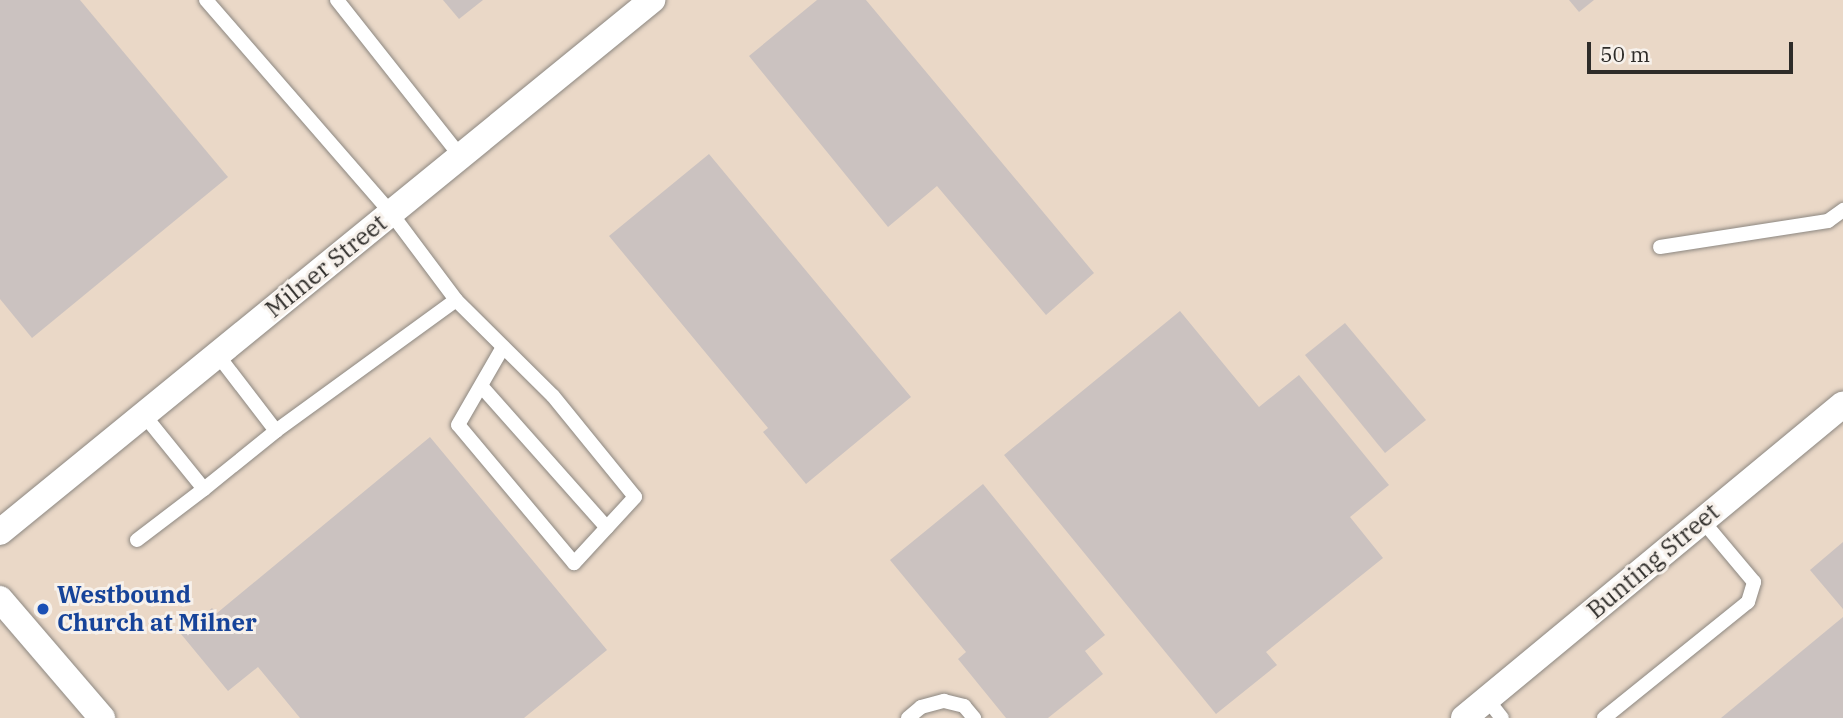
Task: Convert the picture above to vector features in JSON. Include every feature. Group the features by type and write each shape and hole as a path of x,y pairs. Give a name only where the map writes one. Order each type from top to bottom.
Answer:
{"street":[{"name":"Milner Street","path":"0,532 643,3"},
{"name":"Bunting Street","path":"1464,718 1494,709 1702,520 1843,404"},
{"path":"0,599 102,718"}],"lane":[{"path":"206,0 391,213 456,300 553,396 635,497 574,563 458,425 503,347"},
{"path":"337,0 460,156"},
{"path":"1660,247 1828,221 1843,210"},
{"path":"137,540 276,430 456,300"},
{"path":"217,354 276,430"},
{"path":"482,387 607,528"},
{"path":"144,415 204,489"},
{"path":"1604,718 1748,601 1754,582 1702,520"},
{"path":"908,718 921,707 944,701 964,706 974,718"}],"shaded area":[{"path":"0,0 1843,0 1843,718 0,718"}],"building":[{"path":"0,0 80,0 228,177 32,338 0,299"},
{"path":"443,0 483,0 459,19"},
{"path":"817,0 866,0 1094,273 1046,315 937,186 888,227 749,56"},
{"path":"1569,0 1594,0 1579,12"},
{"path":"709,154 911,397 806,484 763,432 768,428 609,236"},
{"path":"1180,311 1259,407 1299,375 1389,485 1350,517 1383,558 1266,652 1277,665 1216,714 1004,455"},
{"path":"1345,323 1426,420 1385,453 1305,355"},
{"path":"430,437 607,650 524,718 300,718 258,667 228,691 181,634 212,608 217,613"},
{"path":"983,484 1105,635 1085,651 1103,674 1048,718 1006,718 958,659 966,652 890,560"},
{"path":"1843,542 1843,609 1810,570"},
{"path":"1843,617 1843,718 1721,718"}],"place":[{"name":"Westbound Church at Milner","path":"43,609"}]}
